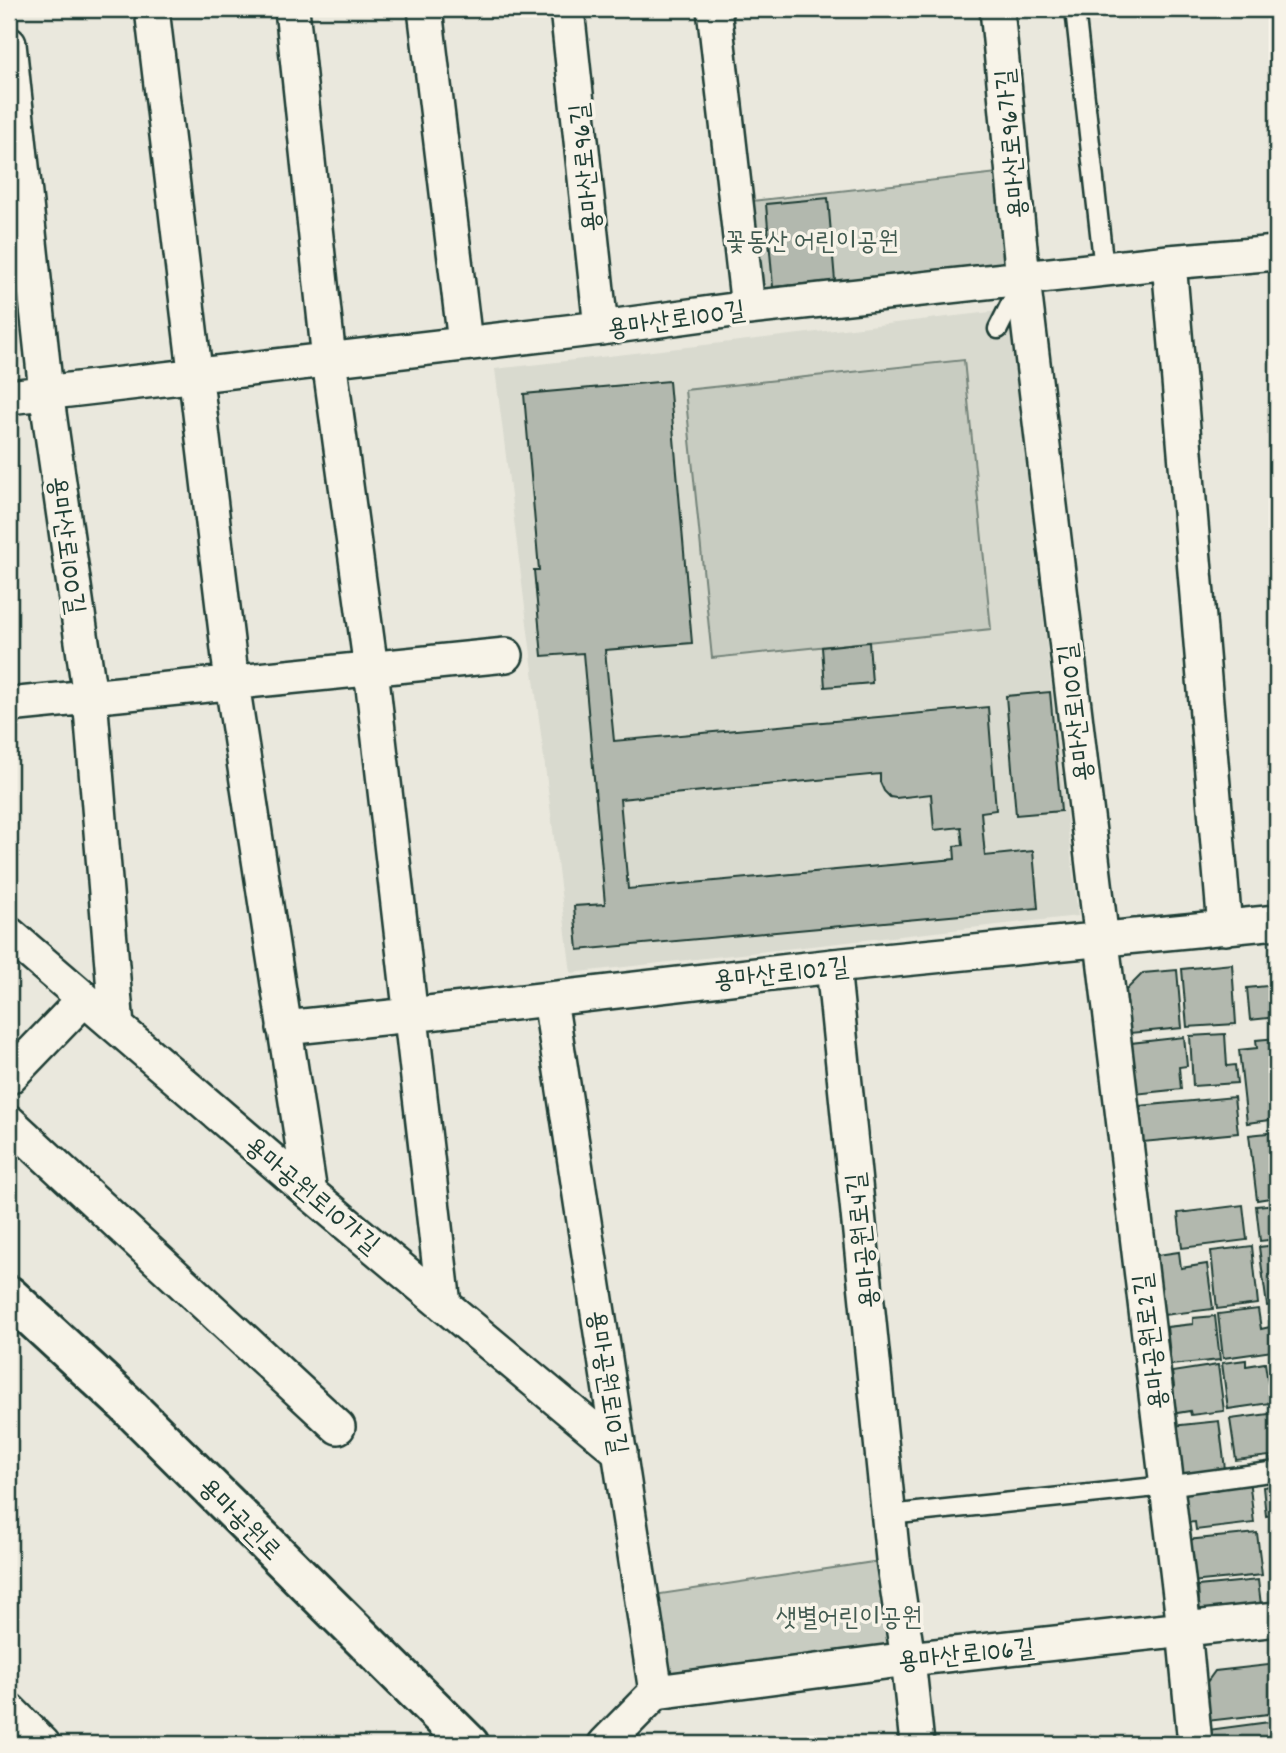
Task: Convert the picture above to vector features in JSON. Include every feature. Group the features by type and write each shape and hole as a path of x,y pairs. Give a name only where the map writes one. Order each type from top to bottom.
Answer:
{"street":[{"path":"152,9 232,683 310,1193"},
{"path":"292,9 329,360 372,669 444,1305"},
{"path":"425,9 465,344"},
{"name":"용마산로96길","path":"567,9 601,328"},
{"path":"714,9 748,308"},
{"name":"용마산로96가길","path":"997,9 1023,279"},
{"path":"9,44 46,392"},
{"name":"용마산로100길","path":"9,397 601,328 748,308 1169,262 1277,253"},
{"path":"1169,262 1225,928"},
{"name":"용마산로100길","path":"1023,279 1101,940"},
{"name":"용마산로100길","path":"46,392 90,697 117,1027"},
{"path":"9,705 506,655"},
{"name":"용마산로102길","path":"284,1028 834,966 1277,922"},
{"name":"용마공원로10가길","path":"9,934 310,1193 620,1452"},
{"name":"용마공원로2길","path":"1101,940 1184,1629 1195,1744"},
{"name":"용마공원로4길","path":"834,966 893,1559 917,1744"},
{"path":"9,1077 84,999"},
{"name":"용마공원로10길","path":"550,999 656,1692"},
{"path":"9,1122 338,1427"},
{"name":"용마공원로","path":"9,1296 125,1403 469,1744"},
{"name":"용마산로106길","path":"656,1692 908,1659 1277,1619"},
{"path":"605,1744 656,1692"},
{"path":"9,1710 43,1744"}],"lane":[{"path":"1074,9 1104,269"},
{"path":"998,329 1023,279"},
{"path":"889,1515 1166,1486 1277,1471"}],"shaded area":[{"path":"1008,310 1078,916 571,973 495,369"}],"green space":[{"name":"꽃동산 어린이공원","path":"997,173 1007,262 753,292 743,202"},
{"path":"964,360 991,629 712,658 685,390"},
{"name":"샛별어린이공원","path":"893,1559 904,1658 660,1690 647,1596"}],"building":[{"path":"828,198 835,281 773,287 766,204"},
{"path":"669,381 692,643 605,650 614,741 988,707 996,810 981,812 985,856 1033,851 1038,908 578,950 574,906 605,904 583,653 542,656 534,570 539,570 524,394","holes":["880,774 880,782 890,797 931,794 934,830 961,827 963,845 954,846 955,859 628,889 620,799"]},
{"path":"869,642 872,683 825,687 822,647"},
{"path":"1050,692 1061,811 1016,815 1006,696"},
{"path":"1232,964 1236,1024 1187,1027 1182,969"},
{"path":"1177,970 1182,1028 1130,1033 1126,990 1143,973"},
{"path":"1277,985 1277,1017 1250,1020 1247,988"},
{"path":"1225,1034 1227,1066 1235,1065 1237,1083 1193,1086 1190,1036"},
{"path":"1184,1037 1187,1066 1179,1067 1181,1089 1135,1094 1131,1043"},
{"path":"1277,1038 1277,1119 1247,1123 1239,1050 1257,1048 1256,1040"},
{"path":"1234,1097 1238,1133 1143,1142 1140,1106"},
{"path":"1277,1132 1277,1197 1257,1200 1249,1135"},
{"path":"1277,1204 1277,1239 1260,1241 1256,1206"},
{"path":"1243,1205 1247,1240 1182,1248 1178,1213"},
{"path":"1277,1245 1277,1305 1267,1306 1259,1247"},
{"path":"1252,1246 1258,1304 1217,1309 1211,1251"},
{"path":"1179,1252 1181,1268 1207,1264 1213,1309 1164,1315 1157,1255"},
{"path":"1258,1309 1261,1329 1270,1327 1273,1351 1223,1358 1218,1314"},
{"path":"1215,1316 1220,1360 1171,1365 1167,1327 1193,1324 1193,1318"},
{"path":"1246,1360 1246,1366 1265,1363 1268,1383 1277,1382 1277,1402 1228,1409 1222,1363"},
{"path":"1218,1365 1224,1411 1191,1415 1190,1411 1171,1414 1168,1387 1174,1386 1172,1372"},
{"path":"1277,1413 1277,1464 1270,1465 1269,1456 1236,1460 1230,1419"},
{"path":"1219,1421 1225,1469 1178,1475 1172,1426"},
{"path":"1277,1476 1277,1522 1273,1522 1272,1515 1266,1516 1263,1487 1270,1486 1269,1477"},
{"path":"1249,1478 1254,1523 1196,1530 1195,1522 1185,1523 1182,1493 1220,1489 1219,1481"},
{"path":"1257,1533 1262,1575 1191,1582 1187,1540"},
{"path":"1258,1580 1262,1613 1200,1619 1198,1586"},
{"path":"1277,1664 1277,1713 1207,1721 1202,1689 1215,1671"},
{"path":"1277,1721 1277,1744 1210,1744 1208,1730"}]}
